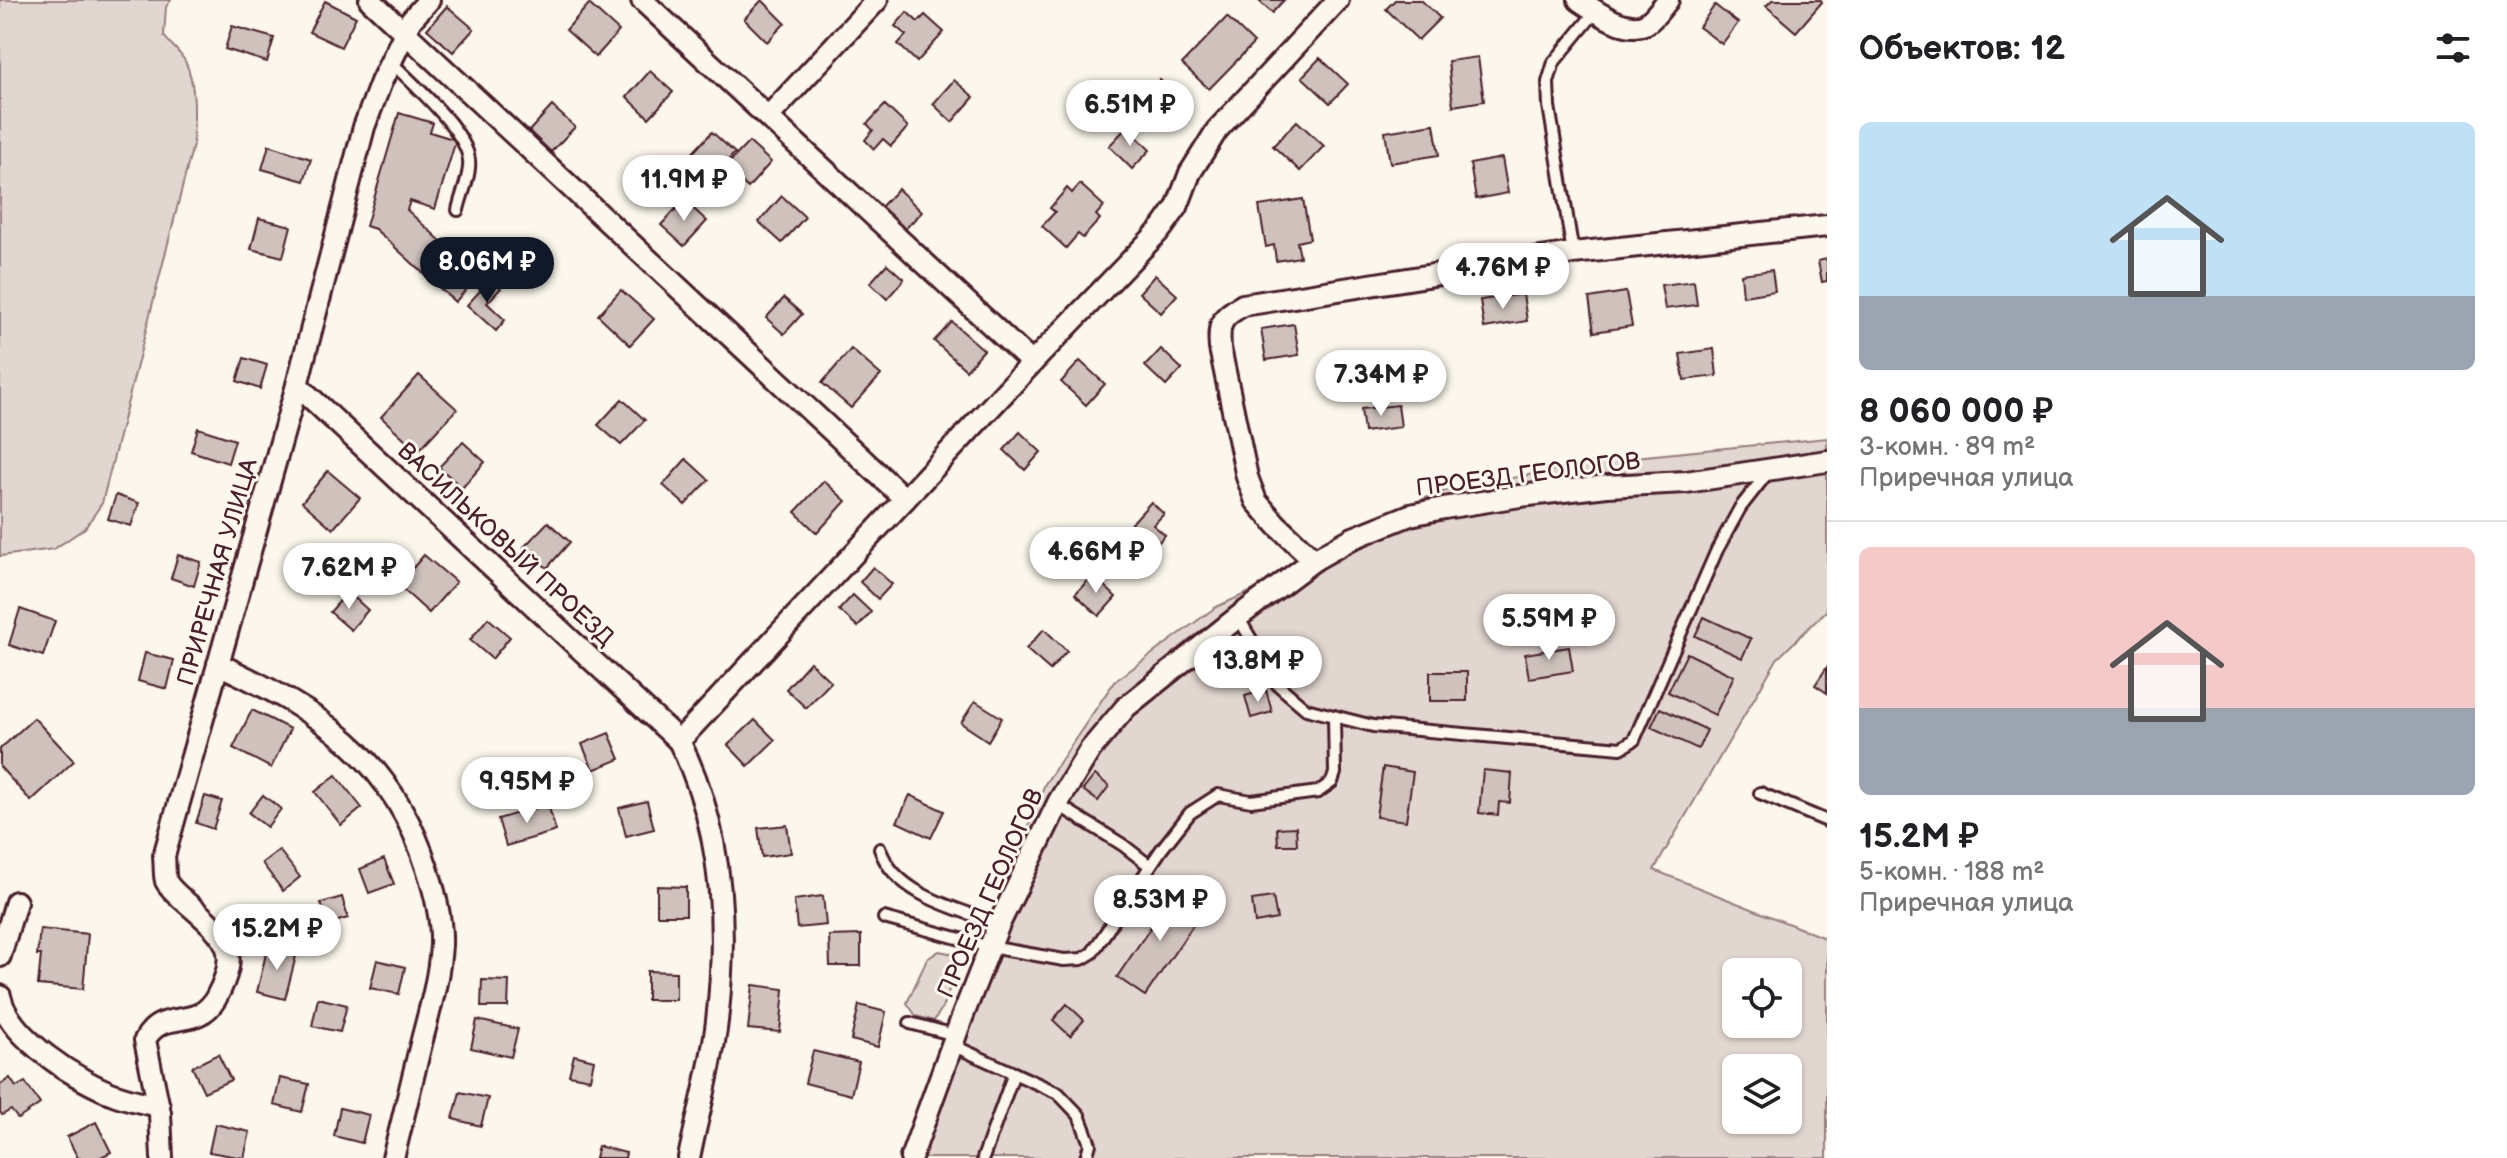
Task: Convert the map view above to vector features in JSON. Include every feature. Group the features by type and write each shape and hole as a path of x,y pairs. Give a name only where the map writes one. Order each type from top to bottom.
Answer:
{"street":[{"path":"370,0 905,499"},
{"name":"ПРИРЕЧНАЯ УЛИЦА","path":"162,1158 159,1106 145,1040 159,1022 176,1022 203,1014 214,1001 225,978 229,954 221,934 166,880 164,856 297,385 364,127 411,20 429,0"},
{"path":"642,0 1032,363"},
{"path":"768,117 877,0"},
{"path":"689,1158 717,1022 723,928 717,856 696,779 679,741 1162,228 1177,207 1190,173 1217,130 1338,0"},
{"path":"1588,6 1629,26 1646,23 1668,0"},
{"path":"1314,560 1256,501 1247,477 1220,348 1219,328 1227,313 1243,305 1573,253 1827,226"},
{"name":"ВАСИЛЬКОВЫЙ ПРОЕЗД","path":"297,385 679,741"},
{"name":"ПРОЕЗД ГЕОЛОГОВ","path":"911,1158 999,924 1057,804 1090,750 1126,707 1238,617 1314,560 1353,538 1410,515 1592,488 1686,482 1827,461"},
{"path":"218,664 269,687 319,719 350,744 392,790 417,836 434,891 441,942 437,980 393,1158"},
{"path":"0,956 16,902"},
{"path":"0,996 2,1007 20,1031 41,1051 79,1078 114,1095 159,1106"}],"lane":[{"path":"1573,253 1549,106 1548,82 1554,62 1588,6"},
{"path":"391,61 453,126 464,144 470,162 458,210"},
{"path":"1238,617 1278,685 1306,709 1373,726 1621,748 1634,740 1717,550 1740,508 1769,471"},
{"path":"884,918 990,947 1064,960 1082,959 1092,953 1190,813 1218,795 1251,801 1318,792 1332,782 1335,773 1334,716"},
{"path":"1760,793 1827,821"},
{"path":"1057,804 1123,845 1150,866"},
{"path":"880,849 885,865 908,885 929,898 999,924"},
{"path":"910,1023 954,1040 1058,1093 1079,1115 1090,1144 1086,1158"},
{"path":"983,1158 1014,1073"}],"shaded area":[{"path":"0,0 171,0 166,7 164,36 189,70 194,113 193,145 102,503 85,528 54,549 0,556"},
{"path":"1827,438 1827,610 1777,659 1654,870 1827,939 1827,1158 919,1158 939,1049 1045,784 1114,682 1216,607 1265,585 1347,529 1441,492 1604,460"},
{"path":"939,951 954,954 959,964 934,1021 916,1016 907,1003 927,959"}],"building":[{"path":"762,0 785,23 767,42 744,19"},
{"path":"1258,0 1284,0 1272,13"},
{"path":"1395,0 1421,0 1440,18 1418,40 1386,9"},
{"path":"1772,0 1822,2 1796,32 1766,6"},
{"path":"325,1 356,17 341,47 309,32"},
{"path":"589,4 619,31 596,57 566,30"},
{"path":"1715,5 1738,23 1722,44 1699,27"},
{"path":"447,6 474,29 453,52 427,29"},
{"path":"907,12 918,22 925,15 944,32 917,62 898,44 906,35 895,26"},
{"path":"1227,17 1254,43 1209,89 1182,64"},
{"path":"232,26 274,38 267,62 225,49"},
{"path":"1478,57 1484,101 1453,106 1448,61"},
{"path":"1320,58 1348,84 1330,103 1302,77"},
{"path":"650,71 673,92 649,118 627,97"},
{"path":"954,80 974,97 952,122 933,104"},
{"path":"1160,80 1183,102 1165,121 1142,99"},
{"path":"885,105 908,127 891,146 883,139 874,149 865,140 873,130 867,124"},
{"path":"552,106 575,127 551,152 529,131"},
{"path":"399,113 433,123 430,132 456,140 435,209 410,201 407,210 479,276 455,302 375,229 366,226"},
{"path":"1297,121 1324,146 1300,171 1273,146"},
{"path":"1434,124 1439,155 1390,163 1385,132"},
{"path":"1127,127 1150,150 1132,169 1109,146"},
{"path":"712,132 735,153 711,179 688,158"},
{"path":"749,142 771,162 748,188 725,167"},
{"path":"269,145 311,159 304,181 262,169"},
{"path":"1502,158 1508,193 1476,199 1470,164"},
{"path":"1080,184 1104,206 1096,215 1100,219 1083,238 1078,234 1066,248 1042,226 1055,212 1050,208 1067,188 1072,193"},
{"path":"898,189 922,212 904,230 880,208"},
{"path":"782,196 805,217 782,243 759,222"},
{"path":"1303,199 1310,239 1297,242 1300,257 1276,261 1274,245 1266,247 1259,206"},
{"path":"684,200 707,221 684,246 661,225"},
{"path":"259,218 291,226 283,257 251,249"},
{"path":"1827,259 1827,281 1822,282 1818,261"},
{"path":"887,264 904,279 887,299 870,283"},
{"path":"1772,270 1775,291 1743,296 1741,274"},
{"path":"1155,275 1177,295 1161,313 1139,293"},
{"path":"491,279 501,288 487,303 505,320 496,331 467,305"},
{"path":"1694,281 1697,305 1665,309 1661,285"},
{"path":"621,290 654,319 630,345 598,315"},
{"path":"1626,292 1632,326 1594,332 1589,298"},
{"path":"1523,294 1527,321 1484,328 1480,300"},
{"path":"784,298 802,314 784,334 766,318"},
{"path":"952,322 984,350 966,370 934,341"},
{"path":"1294,324 1299,355 1266,360 1261,329"},
{"path":"851,349 881,375 851,408 822,383"},
{"path":"1161,349 1182,369 1166,386 1145,366"},
{"path":"1714,349 1717,376 1684,380 1680,354"},
{"path":"244,358 267,365 260,389 237,381"},
{"path":"1080,361 1105,384 1086,405 1061,382"},
{"path":"419,375 457,409 418,451 381,417"},
{"path":"622,399 645,420 621,445 598,425"},
{"path":"1398,405 1401,427 1364,432 1361,409"},
{"path":"198,428 235,440 228,463 191,451"},
{"path":"1020,432 1041,452 1025,470 1004,450"},
{"path":"463,442 485,462 462,488 439,467"},
{"path":"686,459 709,480 685,505 663,485"},
{"path":"328,471 360,498 333,529 302,502"},
{"path":"824,481 846,501 817,533 795,512"},
{"path":"116,495 139,503 131,526 108,519"},
{"path":"1151,502 1164,514 1153,525 1165,535 1147,555 1123,533"},
{"path":"548,522 570,542 547,568 524,547"},
{"path":"178,555 201,562 194,586 171,578"},
{"path":"424,555 456,582 429,613 398,585"},
{"path":"873,567 892,584 878,599 860,582"},
{"path":"1093,575 1116,597 1099,616 1075,594"},
{"path":"348,592 368,610 351,630 330,612"},
{"path":"853,595 871,612 858,627 839,610"},
{"path":"20,609 55,621 43,656 9,645"},
{"path":"1704,617 1751,639 1742,658 1695,636"},
{"path":"488,618 510,637 492,659 470,640"},
{"path":"1044,629 1067,651 1050,670 1026,649"},
{"path":"1569,647 1573,671 1529,678 1525,654"},
{"path":"145,653 174,660 167,689 138,681"},
{"path":"1687,653 1734,676 1715,715 1668,692"},
{"path":"810,662 831,682 806,708 786,689"},
{"path":"1827,667 1827,693 1815,685"},
{"path":"1430,672 1467,672 1467,701 1430,701"},
{"path":"1266,690 1272,712 1251,718 1245,696"},
{"path":"975,701 1002,718 988,741 961,723"},
{"path":"1660,708 1707,730 1698,749 1651,727"},
{"path":"252,710 290,729 271,768 233,748"},
{"path":"34,718 74,761 31,801 0,767 0,749"},
{"path":"755,720 775,740 748,766 728,745"},
{"path":"609,733 620,759 593,770 582,744"},
{"path":"1383,767 1413,772 1406,821 1376,817"},
{"path":"1483,770 1512,773 1510,803 1499,802 1498,815 1479,813"},
{"path":"336,775 362,808 341,825 315,792"},
{"path":"1095,775 1109,786 1098,801 1083,790"},
{"path":"263,795 281,809 267,827 249,813"},
{"path":"910,795 944,811 931,838 897,822"},
{"path":"205,796 222,801 213,829 196,823"},
{"path":"647,801 654,829 626,836 619,808"},
{"path":"548,804 556,831 506,846 498,819"},
{"path":"787,825 791,853 762,857 758,828"},
{"path":"1296,827 1297,845 1278,845 1277,828"},
{"path":"279,850 300,877 283,891 262,863"},
{"path":"384,859 394,884 369,893 360,869"},
{"path":"657,886 686,887 686,915 657,915"},
{"path":"1176,890 1204,909 1145,996 1117,977"},
{"path":"823,896 826,925 797,928 794,900"},
{"path":"342,897 348,918 328,924 321,903"},
{"path":"1273,897 1277,919 1255,923 1252,900"},
{"path":"40,929 88,934 83,989 38,985"},
{"path":"861,935 861,966 830,966 829,936"},
{"path":"268,945 297,952 285,999 257,992"},
{"path":"377,960 405,967 399,994 370,988"},
{"path":"647,971 676,972 676,1000 647,1000"},
{"path":"482,980 509,981 508,1007 481,1007"},
{"path":"753,985 784,989 780,1032 748,1029"},
{"path":"318,998 347,1005 340,1032 312,1026"},
{"path":"1067,1004 1084,1020 1070,1036 1053,1020"},
{"path":"859,1005 886,1012 878,1047 851,1040"},
{"path":"477,1020 518,1029 511,1057 471,1048"},
{"path":"813,1051 859,1062 851,1095 805,1083"},
{"path":"218,1054 231,1080 204,1092 192,1067"},
{"path":"574,1055 594,1060 590,1079 569,1075"},
{"path":"10,1078 16,1087 25,1082 40,1104 18,1119 11,1110 2,1115 0,1112 0,1085"},
{"path":"280,1078 309,1084 302,1112 274,1105"},
{"path":"460,1092 488,1098 481,1126 453,1119"},
{"path":"340,1108 369,1115 362,1143 334,1136"},
{"path":"96,1122 111,1152 99,1158 78,1158 67,1137"},
{"path":"215,1124 250,1132 244,1158 209,1152"},
{"path":"598,1146 626,1153 625,1158 595,1158"}]}
